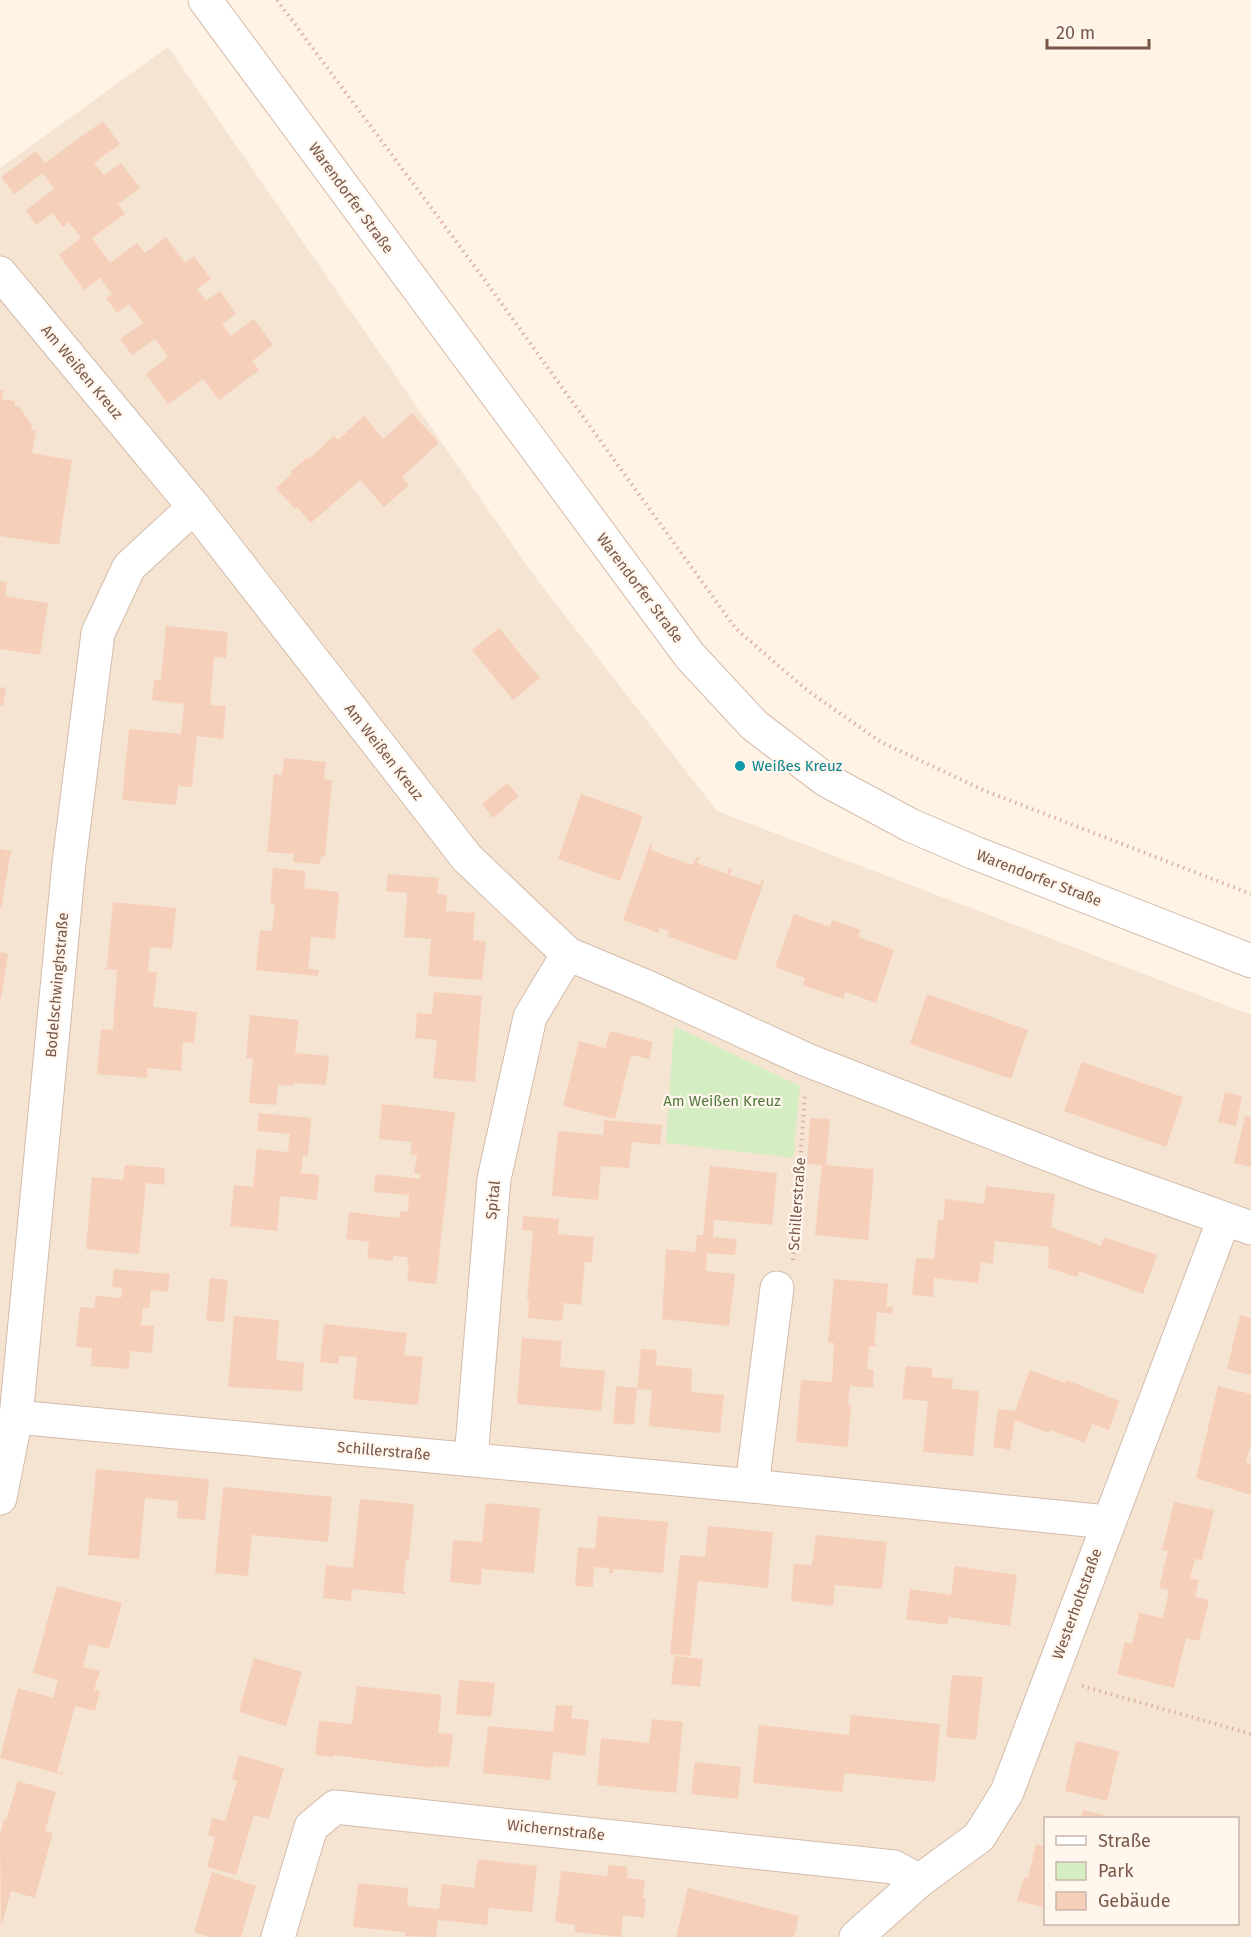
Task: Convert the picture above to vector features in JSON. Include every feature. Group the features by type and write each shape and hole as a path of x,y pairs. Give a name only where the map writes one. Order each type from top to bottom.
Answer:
{"street":[{"name":"Warendorfer Straße","path":"205,0 690,656 754,725 825,780 910,825 975,853 1251,961"},
{"name":"Am Weißen Kreuz","path":"0,273 194,507 467,858 568,954 647,987 807,1060 1091,1171 1237,1223"},
{"name":"Bodelschwinghstraße","path":"0,1498 16,1417 69,863 98,633 129,567 194,507"},
{"name":"Spital","path":"471,1459 494,1179 530,1017 568,954"},
{"name":"Westerholtstraße","path":"856,1937 919,1881 979,1837 1006,1792 1107,1522 1237,1223"},
{"path":"753,1486 777,1288"},
{"name":"Schillerstraße","path":"16,1417 753,1486 1107,1522"},
{"name":"Wichernstraße","path":"278,1937 312,1827 335,1807 894,1866 919,1881"}],"path":[{"path":"277,0 481,275 736,628 808,691 881,742 983,790 1251,894"},
{"name":"Schillerstraße","path":"777,1288 793,1262 807,1060"},
{"path":"1049,1677 1251,1734"}],"shaded area":[{"path":"168,47 532,573 717,811 1251,1015 1251,1937 0,1937 0,168"}],"green space":[{"name":"Am Weißen Kreuz","path":"674,1026 800,1086 793,1158 666,1143"}],"building":[{"path":"103,121 120,144 94,163 104,175 121,163 140,188 118,204 125,214 92,238 110,263 137,243 145,253 166,237 185,263 194,256 211,279 197,289 206,301 220,291 236,314 222,324 231,336 254,319 273,345 252,361 259,370 219,400 203,379 168,404 146,374 168,357 155,339 132,355 120,339 143,323 129,304 117,313 106,298 112,294 100,278 84,290 59,255 81,238 69,222 63,227 52,213 36,225 26,210 54,189 43,173 14,194 1,177 36,151 45,163"},
{"path":"0,390 3,390 2,399 15,401 14,406 19,407 32,425 31,430 36,431 32,453 72,460 59,545 0,536"},
{"path":"412,413 439,443 402,477 409,485 384,507 360,480 311,523 276,488 308,457 309,459 334,436 338,440 364,416 383,439"},
{"path":"0,581 7,582 5,596 48,603 40,655 0,649"},
{"path":"166,626 228,632 226,658 214,657 210,705 226,706 223,739 197,736 192,787 178,786 176,805 122,800 129,729 181,734 184,704 152,700 154,680 161,680"},
{"path":"499,628 540,678 513,700 472,650"},
{"path":"0,687 6,688 3,706 0,705"},
{"path":"284,758 326,762 324,779 332,780 325,857 321,856 320,864 293,862 294,854 267,852 274,774 282,775"},
{"path":"507,783 519,796 493,818 482,804"},
{"path":"581,794 643,816 620,881 558,859"},
{"path":"650,845 652,845 651,850 692,865 697,857 700,857 697,863 727,874 729,868 732,869 730,875 760,885 762,880 764,881 736,961 667,936 669,931 660,928 658,933 623,920"},
{"path":"0,849 11,851 1,908 0,908"},
{"path":"273,868 306,871 304,888 339,892 335,939 311,937 308,969 319,970 318,976 256,970 260,930 272,931 275,904 270,903"},
{"path":"388,874 439,878 437,894 447,895 446,911 475,913 473,940 486,942 482,980 428,976 431,939 404,937 407,893 386,891"},
{"path":"113,902 176,908 172,949 150,947 148,971 157,972 153,1007 197,1012 194,1043 183,1042 181,1071 147,1068 147,1078 97,1074 101,1029 113,1030 117,970 104,969 107,967"},
{"path":"794,914 830,927 832,920 861,930 858,937 894,950 876,1003 846,992 843,999 803,985 805,978 775,967"},
{"path":"0,952 8,954 1,999 0,999"},
{"path":"434,992 482,996 475,1082 433,1078 437,1040 415,1038 417,1013 432,1014"},
{"path":"927,994 1028,1030 1011,1079 910,1044"},
{"path":"250,1015 299,1020 295,1053 329,1056 326,1085 293,1083 293,1086 278,1085 276,1105 249,1103 253,1059 246,1058"},
{"path":"610,1031 653,1042 649,1059 631,1055 615,1119 563,1106 579,1041 605,1048"},
{"path":"1082,1062 1183,1097 1166,1147 1064,1111"},
{"path":"1225,1092 1242,1096 1236,1126 1218,1122"},
{"path":"382,1104 455,1112 436,1284 407,1281 408,1257 393,1256 393,1261 367,1258 369,1242 346,1239 349,1212 399,1218 400,1211 408,1212 409,1195 374,1192 375,1174 420,1179 420,1174 414,1173 417,1155 410,1154 412,1142 379,1139"},
{"path":"259,1113 311,1118 308,1156 303,1155 301,1173 319,1175 317,1200 280,1196 277,1231 230,1226 234,1185 253,1187 257,1149 288,1152 290,1134 257,1131"},
{"path":"1245,1116 1251,1117 1251,1167 1234,1163"},
{"path":"810,1118 830,1119 826,1165 874,1169 868,1240 815,1235 822,1165 807,1164"},
{"path":"604,1120 662,1125 660,1145 632,1142 629,1168 601,1166 598,1200 552,1196 558,1131 603,1135"},
{"path":"125,1165 165,1168 164,1185 146,1183 139,1254 86,1249 92,1177 123,1180"},
{"path":"710,1166 777,1173 772,1225 714,1220 713,1237 737,1239 735,1255 707,1253 706,1271 735,1274 729,1326 662,1319 666,1249 695,1252 697,1235 703,1235"},
{"path":"986,1186 1055,1194 1051,1227 1101,1246 1104,1237 1157,1255 1143,1294 1079,1271 1077,1277 1048,1268 1049,1247 995,1241 993,1264 981,1262 978,1283 934,1278 933,1297 912,1295 916,1258 934,1259 938,1219 943,1220 945,1199 984,1204"},
{"path":"523,1216 559,1219 558,1234 594,1237 592,1262 585,1262 581,1305 564,1303 562,1321 528,1318 529,1300 527,1300 533,1231 522,1230"},
{"path":"114,1269 170,1274 168,1292 151,1290 149,1308 143,1307 141,1325 154,1326 152,1353 130,1351 129,1369 91,1366 92,1348 76,1347 80,1307 94,1308 96,1296 121,1298 122,1288 112,1287"},
{"path":"210,1278 228,1280 224,1322 206,1321"},
{"path":"834,1279 890,1284 886,1307 893,1307 892,1314 877,1312 874,1344 876,1347 869,1346 867,1369 874,1370 873,1388 850,1386 848,1447 796,1442 801,1380 832,1382 834,1343 828,1342"},
{"path":"1240,1315 1251,1318 1251,1375 1227,1369"},
{"path":"234,1316 279,1320 276,1360 304,1363 302,1391 228,1387"},
{"path":"324,1324 407,1333 404,1355 423,1357 418,1405 353,1399 357,1357 339,1356 339,1364 320,1362"},
{"path":"522,1338 562,1341 560,1367 605,1371 601,1411 517,1404"},
{"path":"641,1349 657,1350 656,1365 692,1369 691,1392 724,1395 720,1433 649,1426 652,1390 637,1389"},
{"path":"906,1366 932,1368 932,1377 953,1379 952,1389 979,1391 973,1456 923,1452 928,1401 902,1399"},
{"path":"1030,1370 1065,1383 1067,1380 1119,1401 1109,1430 1092,1424 1085,1443 1050,1430 1048,1433 1015,1420 1010,1450 993,1447 998,1409 1015,1411"},
{"path":"616,1386 637,1388 634,1425 613,1423"},
{"path":"1218,1386 1251,1394 1251,1443 1246,1462 1251,1464 1251,1495 1196,1478"},
{"path":"96,1469 209,1479 205,1520 177,1518 178,1501 145,1498 139,1559 88,1555"},
{"path":"223,1487 332,1497 328,1542 252,1535 248,1576 215,1573"},
{"path":"360,1499 414,1504 409,1560 406,1560 403,1591 406,1594 352,1589 351,1601 323,1598 326,1565 353,1568"},
{"path":"1174,1502 1214,1510 1202,1560 1195,1559 1190,1578 1199,1580 1195,1597 1209,1600 1199,1641 1186,1638 1174,1688 1117,1674 1125,1642 1132,1644 1139,1615 1136,1612 1163,1618 1169,1590 1159,1588 1168,1551 1162,1550"},
{"path":"486,1503 540,1508 534,1573 482,1569 481,1585 450,1582 453,1540 482,1542"},
{"path":"598,1516 668,1522 663,1573 613,1569 613,1573 609,1573 609,1568 594,1567 593,1587 575,1586 578,1547 595,1549"},
{"path":"708,1526 773,1532 768,1588 698,1581 690,1656 670,1654 680,1555 705,1557"},
{"path":"816,1535 887,1542 882,1589 835,1585 833,1606 791,1601 794,1564 812,1565"},
{"path":"955,1566 1017,1575 1010,1626 949,1617 947,1625 906,1619 910,1589 951,1595"},
{"path":"57,1586 122,1603 109,1649 89,1644 83,1667 100,1671 94,1690 100,1691 95,1711 75,1706 57,1772 63,1775 0,1758 18,1688 53,1698 58,1680 33,1673"},
{"path":"675,1656 703,1659 700,1687 671,1684"},
{"path":"254,1658 302,1672 286,1726 239,1712"},
{"path":"952,1675 983,1677 976,1740 946,1737"},
{"path":"459,1680 495,1683 491,1717 456,1714"},
{"path":"357,1686 442,1695 438,1733 453,1734 449,1767 434,1766 433,1768 334,1755 333,1757 315,1755 319,1721 352,1724"},
{"path":"556,1705 573,1706 571,1718 589,1720 585,1756 553,1752 550,1780 483,1773 488,1726 553,1732"},
{"path":"851,1715 940,1724 935,1782 845,1773 842,1792 753,1783 759,1725 849,1735"},
{"path":"652,1719 683,1722 676,1793 597,1785 601,1738 649,1743"},
{"path":"1076,1741 1119,1751 1107,1801 1065,1791"},
{"path":"239,1755 284,1768 269,1819 254,1815 236,1875 207,1867 215,1838 208,1835 212,1818 225,1821 237,1781 232,1779"},
{"path":"695,1762 741,1767 738,1799 691,1794"},
{"path":"18,1781 56,1792 45,1831 53,1833 35,1898 11,1891 1,1927 0,1834"},
{"path":"1083,1810 1112,1817 1081,1817"},
{"path":"1036,1844 1044,1846 1044,1908 1017,1901 1024,1877 1028,1878"},
{"path":"478,1859 537,1866 532,1912 489,1908 487,1925 438,1920 436,1937 405,1936 405,1932 353,1927 358,1883 408,1888 407,1906 439,1909 442,1884 474,1888"},
{"path":"608,1865 627,1867 627,1878 645,1880 644,1918 623,1915 621,1937 575,1932 575,1925 555,1922 561,1871 607,1876"},
{"path":"212,1872 256,1886 241,1937 210,1937 194,1932"},
{"path":"688,1888 799,1916 794,1937 676,1937"}],"place":[{"name":"Weißes Kreuz","path":"740,766"}]}
